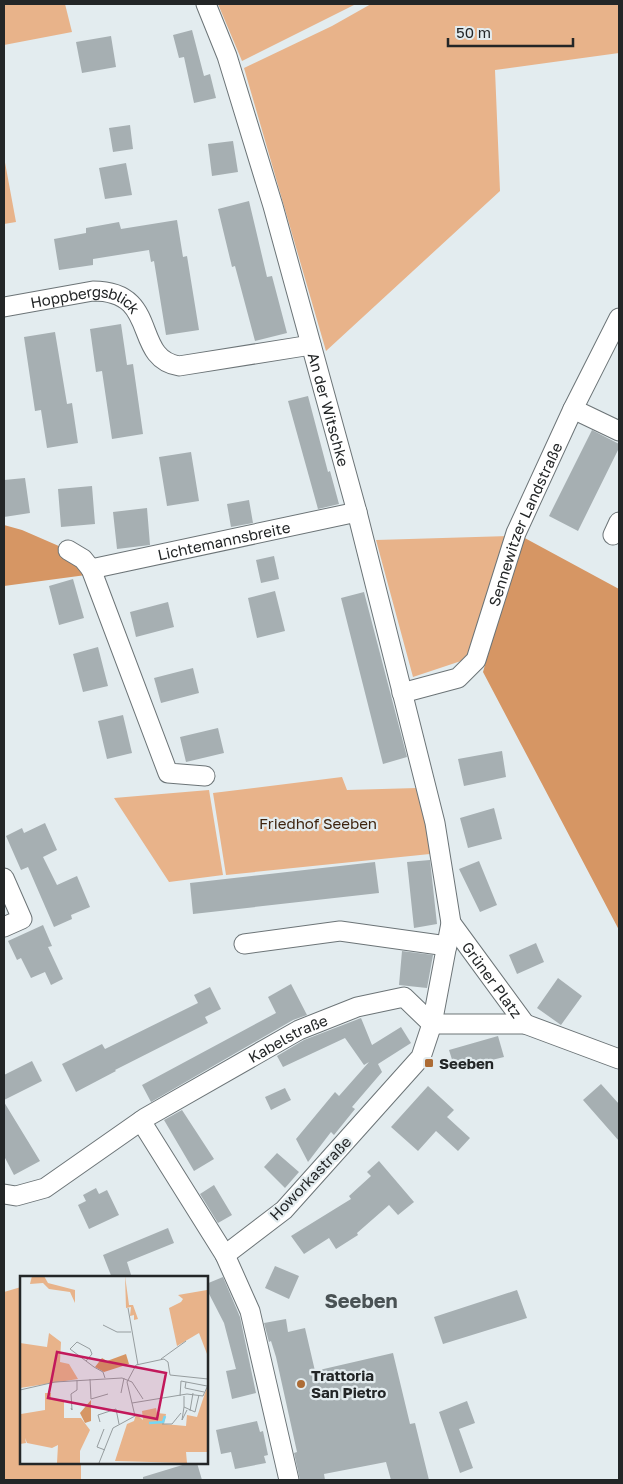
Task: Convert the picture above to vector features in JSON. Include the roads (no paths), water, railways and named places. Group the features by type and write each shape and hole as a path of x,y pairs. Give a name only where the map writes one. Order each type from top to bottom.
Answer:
{"street":[{"name":"An der Witschke","path":"206,4 229,62 273,206 357,512 434,819"},
{"name":"Hoppbergsblick","path":"4,307 93,291 104,291 124,296 136,311 157,354 166,363 178,366 311,344"},
{"name":"Sennewitzer Landstraße","path":"402,693 458,678 476,660 516,533 572,409 619,318"},
{"path":"572,409 619,431"},
{"name":"Lichtemannsbreite","path":"91,569 357,512"},
{"path":"68,550 83,559 91,569 168,774 205,776"},
{"name":"Grüner Platz","path":"434,819 451,923 432,1024 525,1024"},
{"path":"4,878 22,919 4,927"},
{"name":"Grüner Platz","path":"451,923 525,1024"},
{"path":"244,944 340,932 447,946"},
{"name":"Kabelstraße","path":"143,1119 299,1030 356,1007 404,998 432,1024"},
{"name":"Howorkastraße","path":"226,1255 284,1210 421,1057 432,1024"},
{"path":"525,1024 619,1059"},
{"path":"4,1194 16,1196 44,1188 143,1119 226,1255 250,1311 289,1480"}],"place":[{"name":"Seeben","path":"429,1063"},
{"name":"Trattoria San Pietro","path":"301,1384"}],"district":[{"name":"Seeben","path":"361,1300"}],"park label":[{"name":"Friedhof Seeben","path":"318,823"}]}
